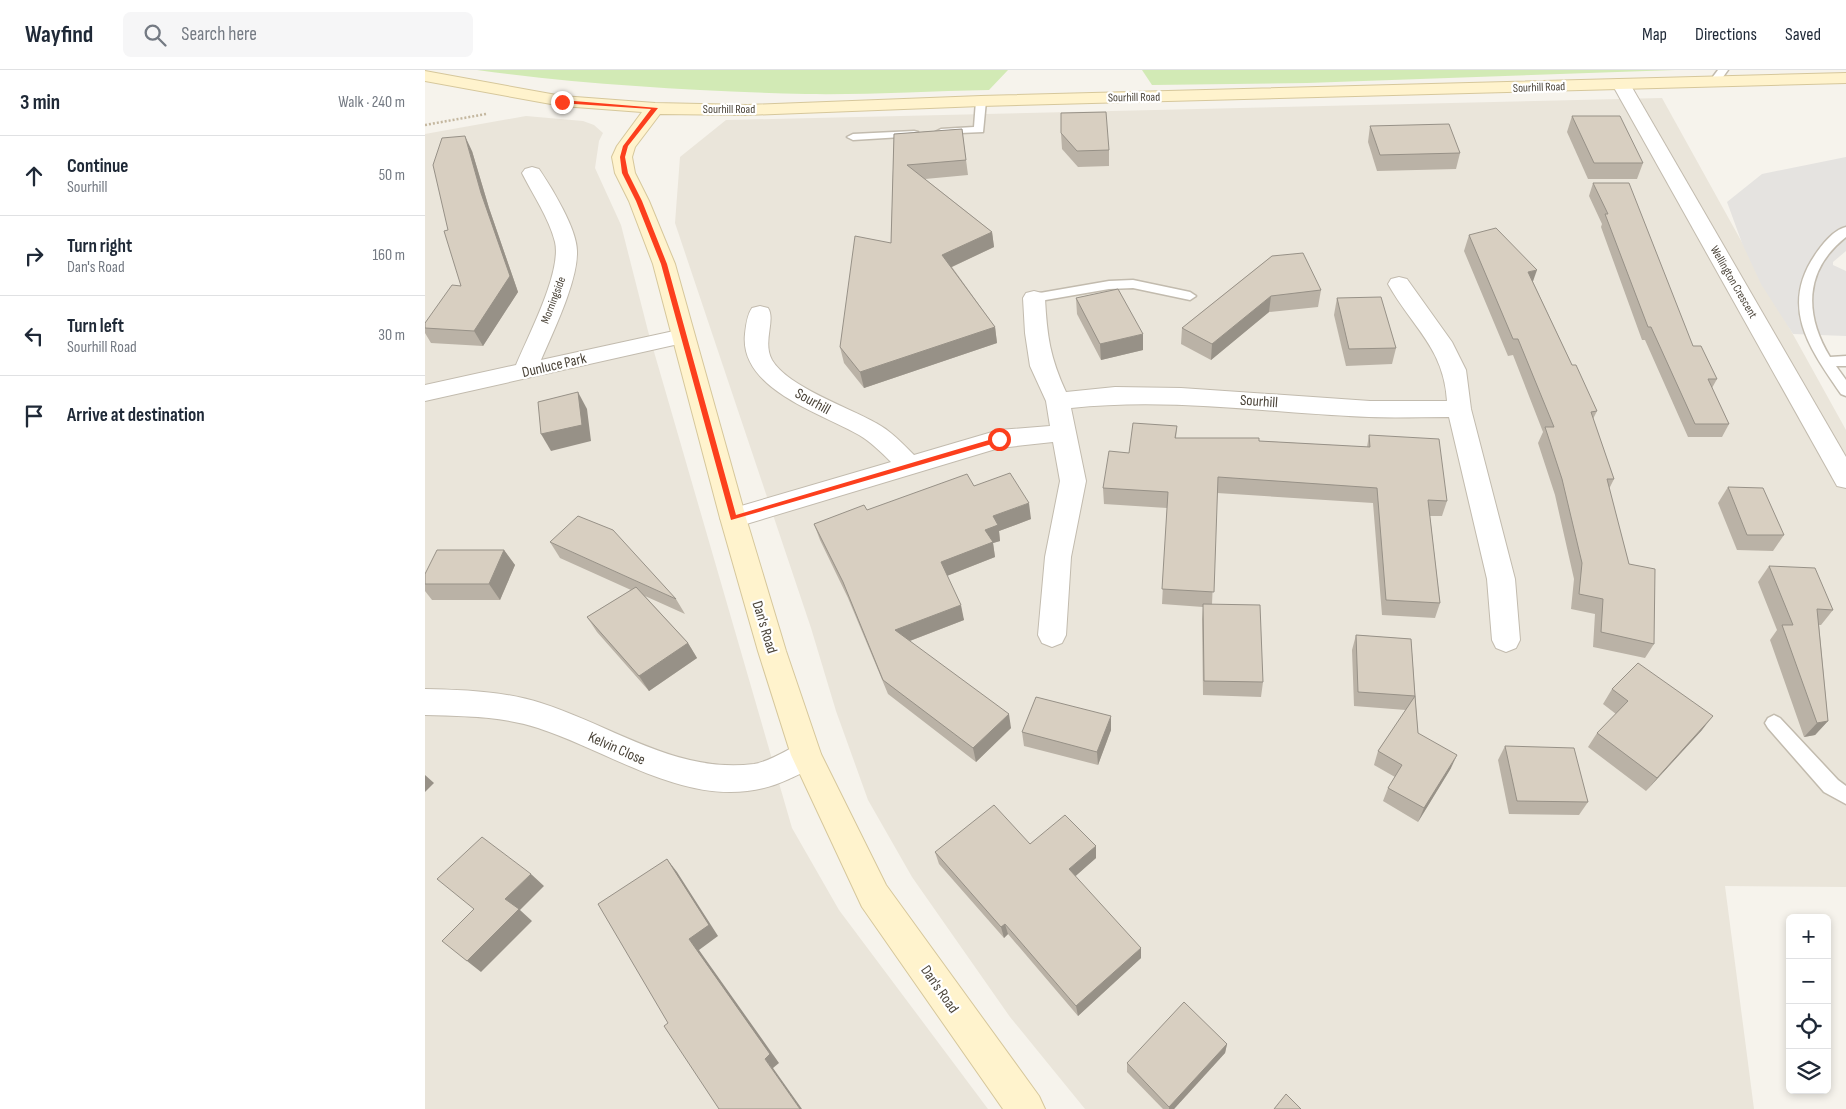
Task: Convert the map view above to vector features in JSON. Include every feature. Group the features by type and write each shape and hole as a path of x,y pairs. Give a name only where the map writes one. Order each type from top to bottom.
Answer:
{"street":[{"name":"Sourhill Road","path":"425,76 562,102 655,108 747,110 981,100 1621,84 1718,76 1846,78"},
{"name":"Wellington Crescent","path":"1621,84 1846,480"},
{"name":"Dan's Road","path":"655,108 626,146 622,157 625,173 639,201 664,264 733,518 772,651 806,755 874,896 1026,1109"},
{"name":"Morningside","path":"525,371 562,277 567,251 562,234 532,173"},
{"path":"1399,284 1409,304 1443,347 1454,370 1459,409 1501,578 1506,640"},
{"path":"1034,298 1036,333 1042,366 1058,401 1073,481 1057,557 1052,635"},
{"name":"Sourhill","path":"760,313 756,334 757,353 770,372 788,387 868,429 885,440 909,465"},
{"name":"Dunluce Park","path":"425,393 683,336"},
{"name":"Sourhill","path":"1058,401 1115,395 1181,396 1370,409 1459,409"},
{"path":"733,518 999,439 1063,433"},
{"name":"Kelvin Close","path":"425,702 505,707 540,716 580,731 624,753 690,775 715,778 761,776 806,755"}],"lane":[{"path":"853,137 979,130 981,100"},
{"path":"1846,231 1820,254 1810,272 1805,292 1811,334 1846,391"},
{"path":"1831,244 1846,251"},
{"path":"1034,298 1117,284 1133,284 1190,296"},
{"path":"1827,362 1846,361"},
{"path":"1774,723 1831,786 1846,796"}],"shaded area":[{"path":"1662,98 1846,430 1846,887 1725,886 1754,1109 1085,1109 1010,1017 912,877 868,800 836,711 811,628 675,223 680,157 726,120"},
{"path":"526,116 583,121 594,125 603,133 599,141 595,168 621,225 648,331 792,828 839,910 988,1109 425,1109 425,134"},
{"path":"1846,157 1846,251 1833,262 1833,265 1846,271 1846,336 1793,334 1761,284 1742,243 1727,202 1762,174"}],"green space":[{"path":"477,70 1008,70 989,90 806,94 641,86 559,80"},
{"path":"1142,70 1675,70 1307,83 1152,85"}],"building":[{"path":"1106,112 1109,150 1077,151 1061,133 1061,113"},
{"path":"1572,116 1620,116 1643,163 1594,163"},
{"path":"1449,124 1460,153 1380,155 1370,126"},
{"path":"962,129 966,160 907,165 992,232 942,255 995,327 860,372 840,347 855,236 891,243 894,134"},
{"path":"465,136 481,193 510,276 474,331 425,328 425,323 452,285 461,286 444,231 448,230 433,165 442,138"},
{"path":"1593,183 1629,183 1693,346 1701,346 1717,379 1708,379 1729,424 1695,424 1651,327 1648,327 1605,214 1608,214"},
{"path":"1496,228 1537,270 1528,272 1572,365 1576,365 1597,411 1591,412 1614,479 1607,479 1629,564 1655,569 1654,644 1601,632 1603,599 1579,594 1582,563 1562,479 1545,427 1554,427 1518,339 1513,339 1469,235"},
{"path":"1303,253 1321,290 1271,296 1212,344 1182,328 1272,256"},
{"path":"1118,289 1143,334 1100,344 1076,298"},
{"path":"1381,297 1396,348 1349,349 1337,298"},
{"path":"578,392 582,425 541,434 538,402"},
{"path":"1133,423 1177,426 1175,438 1259,438 1259,441 1370,447 1369,435 1439,439 1447,501 1428,500 1440,603 1386,600 1377,488 1218,477 1214,592 1162,589 1168,492 1103,488 1109,451 1129,453"},
{"path":"1010,473 1029,503 993,516 998,525 985,530 993,542 941,562 961,605 895,630 1009,714 973,748 883,680 843,582 814,524 864,505 867,510 967,474 974,486"},
{"path":"1728,487 1763,488 1784,535 1747,535"},
{"path":"578,516 613,530 676,599 550,542"},
{"path":"437,550 504,550 489,584 425,584 425,574"},
{"path":"1769,566 1815,568 1833,610 1817,609 1828,721 1817,723 1782,625 1793,625"},
{"path":"636,587 688,643 639,676 587,617"},
{"path":"1203,604 1260,605 1263,682 1204,681"},
{"path":"1356,635 1411,639 1415,696 1358,692"},
{"path":"1638,663 1713,716 1657,778 1597,733 1628,701 1612,689"},
{"path":"1415,696 1418,733 1457,755 1424,808 1388,788 1402,765 1378,751"},
{"path":"1036,697 1111,716 1097,752 1022,732"},
{"path":"1505,746 1574,748 1588,802 1517,801"},
{"path":"994,805 1030,844 1065,815 1096,846 1069,869 1141,948 1076,1006 1005,924 1001,927 935,852"},
{"path":"482,837 531,874 505,899 519,909 467,961 442,941 474,909 437,879"},
{"path":"667,859 709,925 689,939 770,1054 765,1059 800,1109 719,1109 664,1026 668,1023 598,904"},
{"path":"1184,1002 1227,1044 1169,1107 1127,1063"},
{"path":"1286,1094 1301,1109 1274,1109"}],"route":[{"path":"562,102 655,108 626,146 622,157 625,173 639,201 664,264 733,518 999,439"}]}
